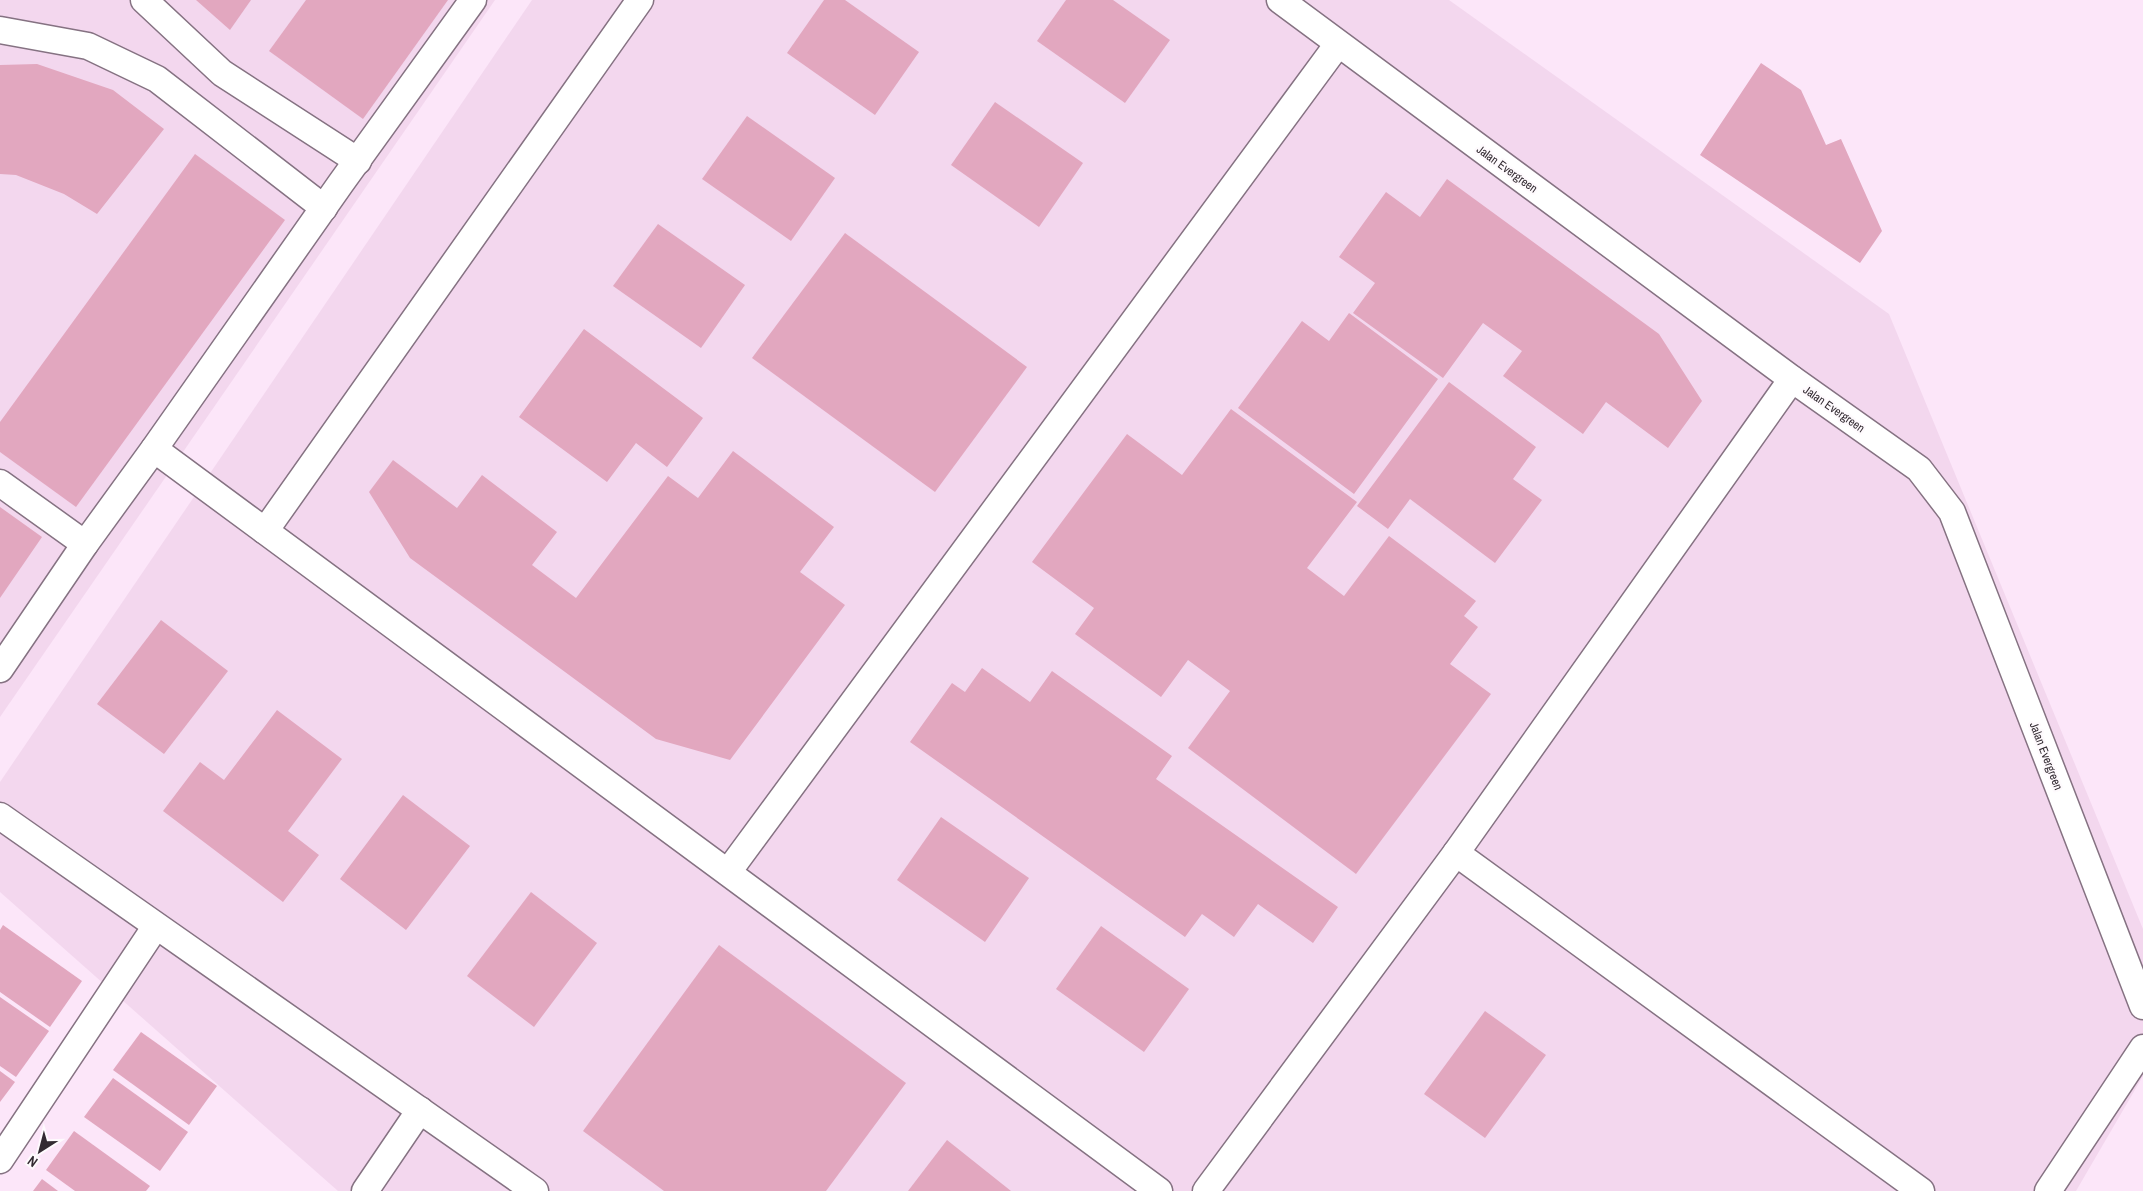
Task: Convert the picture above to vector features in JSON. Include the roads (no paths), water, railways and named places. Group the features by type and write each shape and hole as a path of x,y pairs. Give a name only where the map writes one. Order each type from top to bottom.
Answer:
{"street":[{"path":"144,0 222,73 358,161"},
{"path":"0,669 85,544 473,0"},
{"path":"265,531 640,0"},
{"name":"Jalan Evergreen","path":"1280,0 1792,379 1919,469 1952,512 2143,1006"},
{"path":"0,30 88,46 158,79 324,208"},
{"path":"728,872 1338,44"},
{"path":"1206,1191 1456,853 1792,379"},
{"path":"154,449 1159,1191"},
{"path":"0,483 85,544"},
{"path":"0,816 535,1191"},
{"path":"1456,853 1921,1191"},
{"path":"0,1160 156,926"},
{"path":"2048,1191 2143,1048"},
{"path":"365,1191 420,1110"}]}
